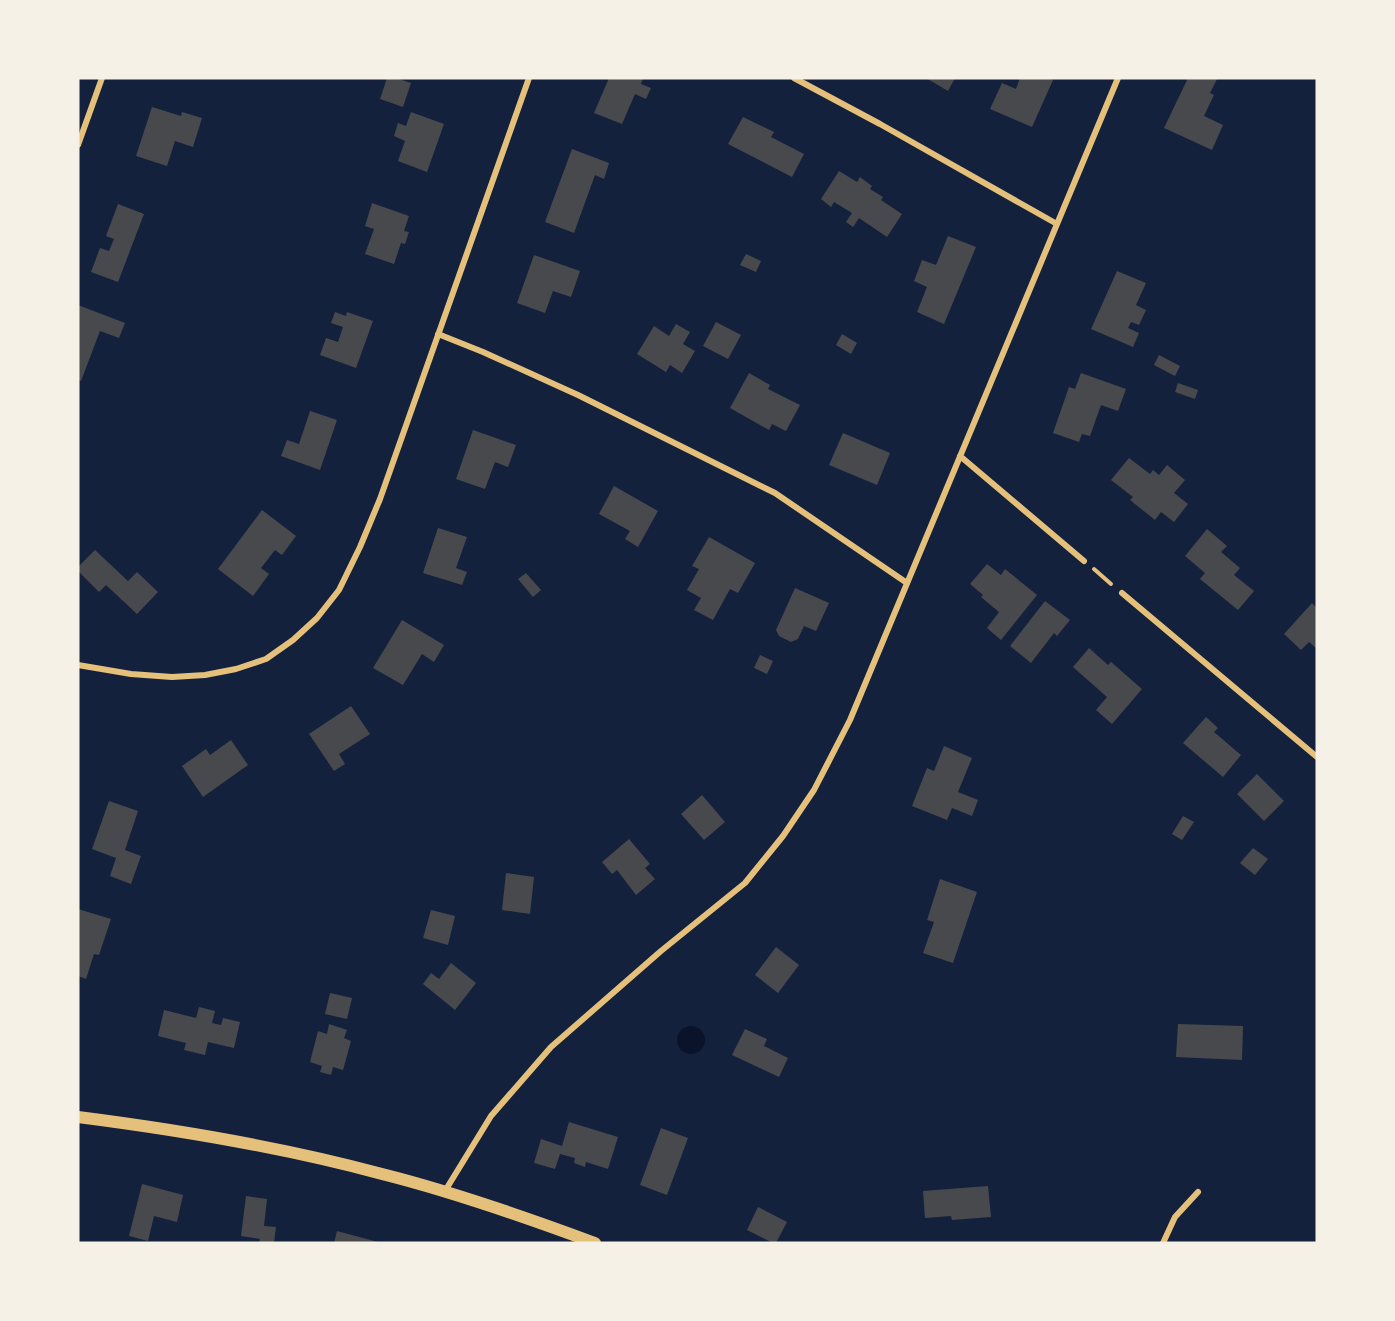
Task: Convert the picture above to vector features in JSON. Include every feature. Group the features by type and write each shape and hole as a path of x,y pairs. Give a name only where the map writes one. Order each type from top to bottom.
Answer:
{"main road":[{"path":"78,1117 158,1127 251,1144 382,1173 445,1191 594,1243"}],"street":[{"path":"78,145 102,78"},
{"path":"78,665 131,674 172,677 205,675 236,669 266,658 293,640 317,618 339,590 380,499 529,78"},
{"path":"794,78 1057,224"},
{"path":"445,1191 491,1116 551,1047 661,951 745,883 783,836 814,790 850,720 1118,78"},
{"path":"438,334 578,395 775,493 907,583"},
{"path":"960,456 1084,561"},
{"path":"1122,593 1317,757"},
{"path":"1162,1243 1175,1217 1198,1192"}],"path":[{"path":"1084,561 1122,593"}],"water":[{"path":"691,1026 701,1030 705,1040 701,1050 691,1054 681,1050 677,1040 681,1030"}],"building":[{"path":"387,78 396,78 411,83 403,107 380,99"},
{"path":"609,78 643,78 641,84 651,88 646,99 635,94 622,124 594,113"},
{"path":"926,78 955,78 948,91"},
{"path":"1020,78 1053,80 1032,127 990,109 1002,83 1016,89"},
{"path":"1188,78 1217,79 1210,93 1214,95 1204,116 1223,125 1212,150 1164,128"},
{"path":"152,107 181,116 182,112 202,118 193,147 175,141 167,166 136,156"},
{"path":"411,112 444,124 427,172 398,161 405,141 394,136 398,123 406,126"},
{"path":"743,117 774,132 771,137 804,154 792,177 728,144"},
{"path":"572,149 609,163 604,179 595,175 574,233 545,222"},
{"path":"839,171 857,182 860,177 872,186 870,189 883,197 881,200 902,214 887,237 859,218 853,227 846,222 852,213 834,202 831,207 821,199"},
{"path":"372,203 409,216 404,231 409,232 405,244 401,243 394,264 365,254 374,229 365,226"},
{"path":"118,204 144,214 118,282 91,272 100,248 109,251 114,239 106,236"},
{"path":"948,236 976,247 944,324 917,312 927,287 914,281 922,260 936,265"},
{"path":"746,254 761,261 756,272 740,265"},
{"path":"534,255 580,271 571,297 553,291 545,313 517,303"},
{"path":"1117,271 1146,283 1136,305 1146,310 1139,325 1131,322 1128,328 1139,333 1133,347 1091,329"},
{"path":"78,305 125,323 119,338 100,331 81,381 78,380"},
{"path":"335,312 346,316 347,312 373,321 356,368 320,355 326,338 338,342 343,327 331,323"},
{"path":"716,322 741,335 728,359 703,346"},
{"path":"676,324 690,332 683,344 695,351 682,373 670,365 666,372 637,354 654,326 669,336"},
{"path":"842,334 857,343 851,354 836,345"},
{"path":"1159,355 1180,366 1175,376 1154,365"},
{"path":"749,373 770,385 768,389 800,405 786,431 772,424 769,430 730,408"},
{"path":"1081,373 1126,389 1118,411 1101,405 1090,436 1082,434 1079,442 1053,433 1069,387 1075,389"},
{"path":"1178,383 1198,390 1195,399 1175,392"},
{"path":"310,411 337,420 320,470 281,456 287,440 299,444"},
{"path":"473,430 516,445 508,467 495,462 485,489 456,479"},
{"path":"843,433 890,453 877,485 829,465"},
{"path":"1129,458 1150,474 1153,470 1159,475 1167,465 1185,480 1174,493 1188,504 1174,522 1161,512 1155,520 1130,500 1133,497 1111,480"},
{"path":"614,486 658,511 638,547 625,539 630,531 599,514"},
{"path":"262,510 296,536 282,555 275,550 261,568 269,574 253,596 218,569"},
{"path":"438,528 467,537 456,568 467,572 462,585 423,573"},
{"path":"1207,529 1227,546 1221,552 1240,568 1234,575 1254,591 1238,610 1200,579 1205,573 1185,556"},
{"path":"709,537 755,563 738,593 730,589 713,620 694,610 701,598 687,590 699,569 692,566"},
{"path":"95,550 128,581 137,572 158,592 137,614 106,585 99,592 78,571 78,567"},
{"path":"987,564 1001,575 1005,569 1037,595 1001,640 987,628 999,612 970,584"},
{"path":"526,573 541,590 533,597 518,579"},
{"path":"795,588 829,603 816,631 804,626 798,639 791,642 779,636 776,630"},
{"path":"1045,601 1070,620 1057,636 1054,633 1031,663 1010,646"},
{"path":"1312,603 1317,608 1317,649 1309,642 1301,650 1284,634"},
{"path":"402,620 444,645 434,662 422,654 403,685 373,668"},
{"path":"1089,648 1108,665 1111,662 1142,689 1112,724 1096,710 1107,697 1073,667"},
{"path":"760,655 773,661 767,674 754,668"},
{"path":"351,706 370,734 339,754 345,764 334,771 309,734"},
{"path":"1206,717 1218,728 1214,732 1241,755 1223,777 1183,743"},
{"path":"231,740 248,765 203,797 182,766 206,749 210,755"},
{"path":"944,746 972,758 958,792 978,800 972,816 952,808 947,820 912,806 927,768 934,771"},
{"path":"1257,774 1284,801 1264,821 1237,794"},
{"path":"702,795 725,822 704,840 681,814"},
{"path":"109,801 138,811 125,850 141,856 131,884 110,876 116,858 92,849"},
{"path":"1183,816 1194,822 1182,840 1172,834"},
{"path":"629,839 650,864 645,868 655,879 636,895 617,870 612,874 602,862"},
{"path":"1253,848 1268,859 1255,875 1240,863"},
{"path":"506,873 534,877 530,914 502,910"},
{"path":"940,879 977,892 953,963 923,953 934,922 927,920"},
{"path":"78,909 111,919 99,955 94,954 86,979 78,976"},
{"path":"431,910 455,916 448,945 423,938"},
{"path":"776,947 799,965 778,993 755,975"},
{"path":"451,963 476,983 455,1010 423,984 431,973 439,979"},
{"path":"330,993 352,998 347,1019 325,1014"},
{"path":"199,1007 215,1011 212,1023 221,1025 223,1018 240,1022 234,1048 208,1042 205,1055 184,1050 186,1043 158,1036 164,1010 196,1018"},
{"path":"329,1024 347,1030 344,1038 351,1041 343,1070 333,1067 331,1075 320,1072 322,1066 310,1062 318,1031 327,1034"},
{"path":"1178,1024 1243,1026 1242,1060 1176,1057"},
{"path":"745,1029 767,1039 764,1046 788,1058 779,1077 732,1055"},
{"path":"569,1122 618,1137 608,1169 586,1162 585,1167 574,1163 575,1158 560,1154 555,1169 534,1163 541,1139 562,1146"},
{"path":"661,1128 688,1138 667,1195 640,1185"},
{"path":"142,1184 183,1195 177,1222 154,1216 148,1241 129,1236"},
{"path":"988,1186 991,1217 952,1220 951,1216 925,1218 923,1191"},
{"path":"246,1196 267,1199 264,1226 276,1227 274,1243 259,1243 260,1239 241,1236"},
{"path":"758,1207 787,1222 776,1243 747,1230"},
{"path":"337,1231 378,1242 378,1243 334,1243"}]}
